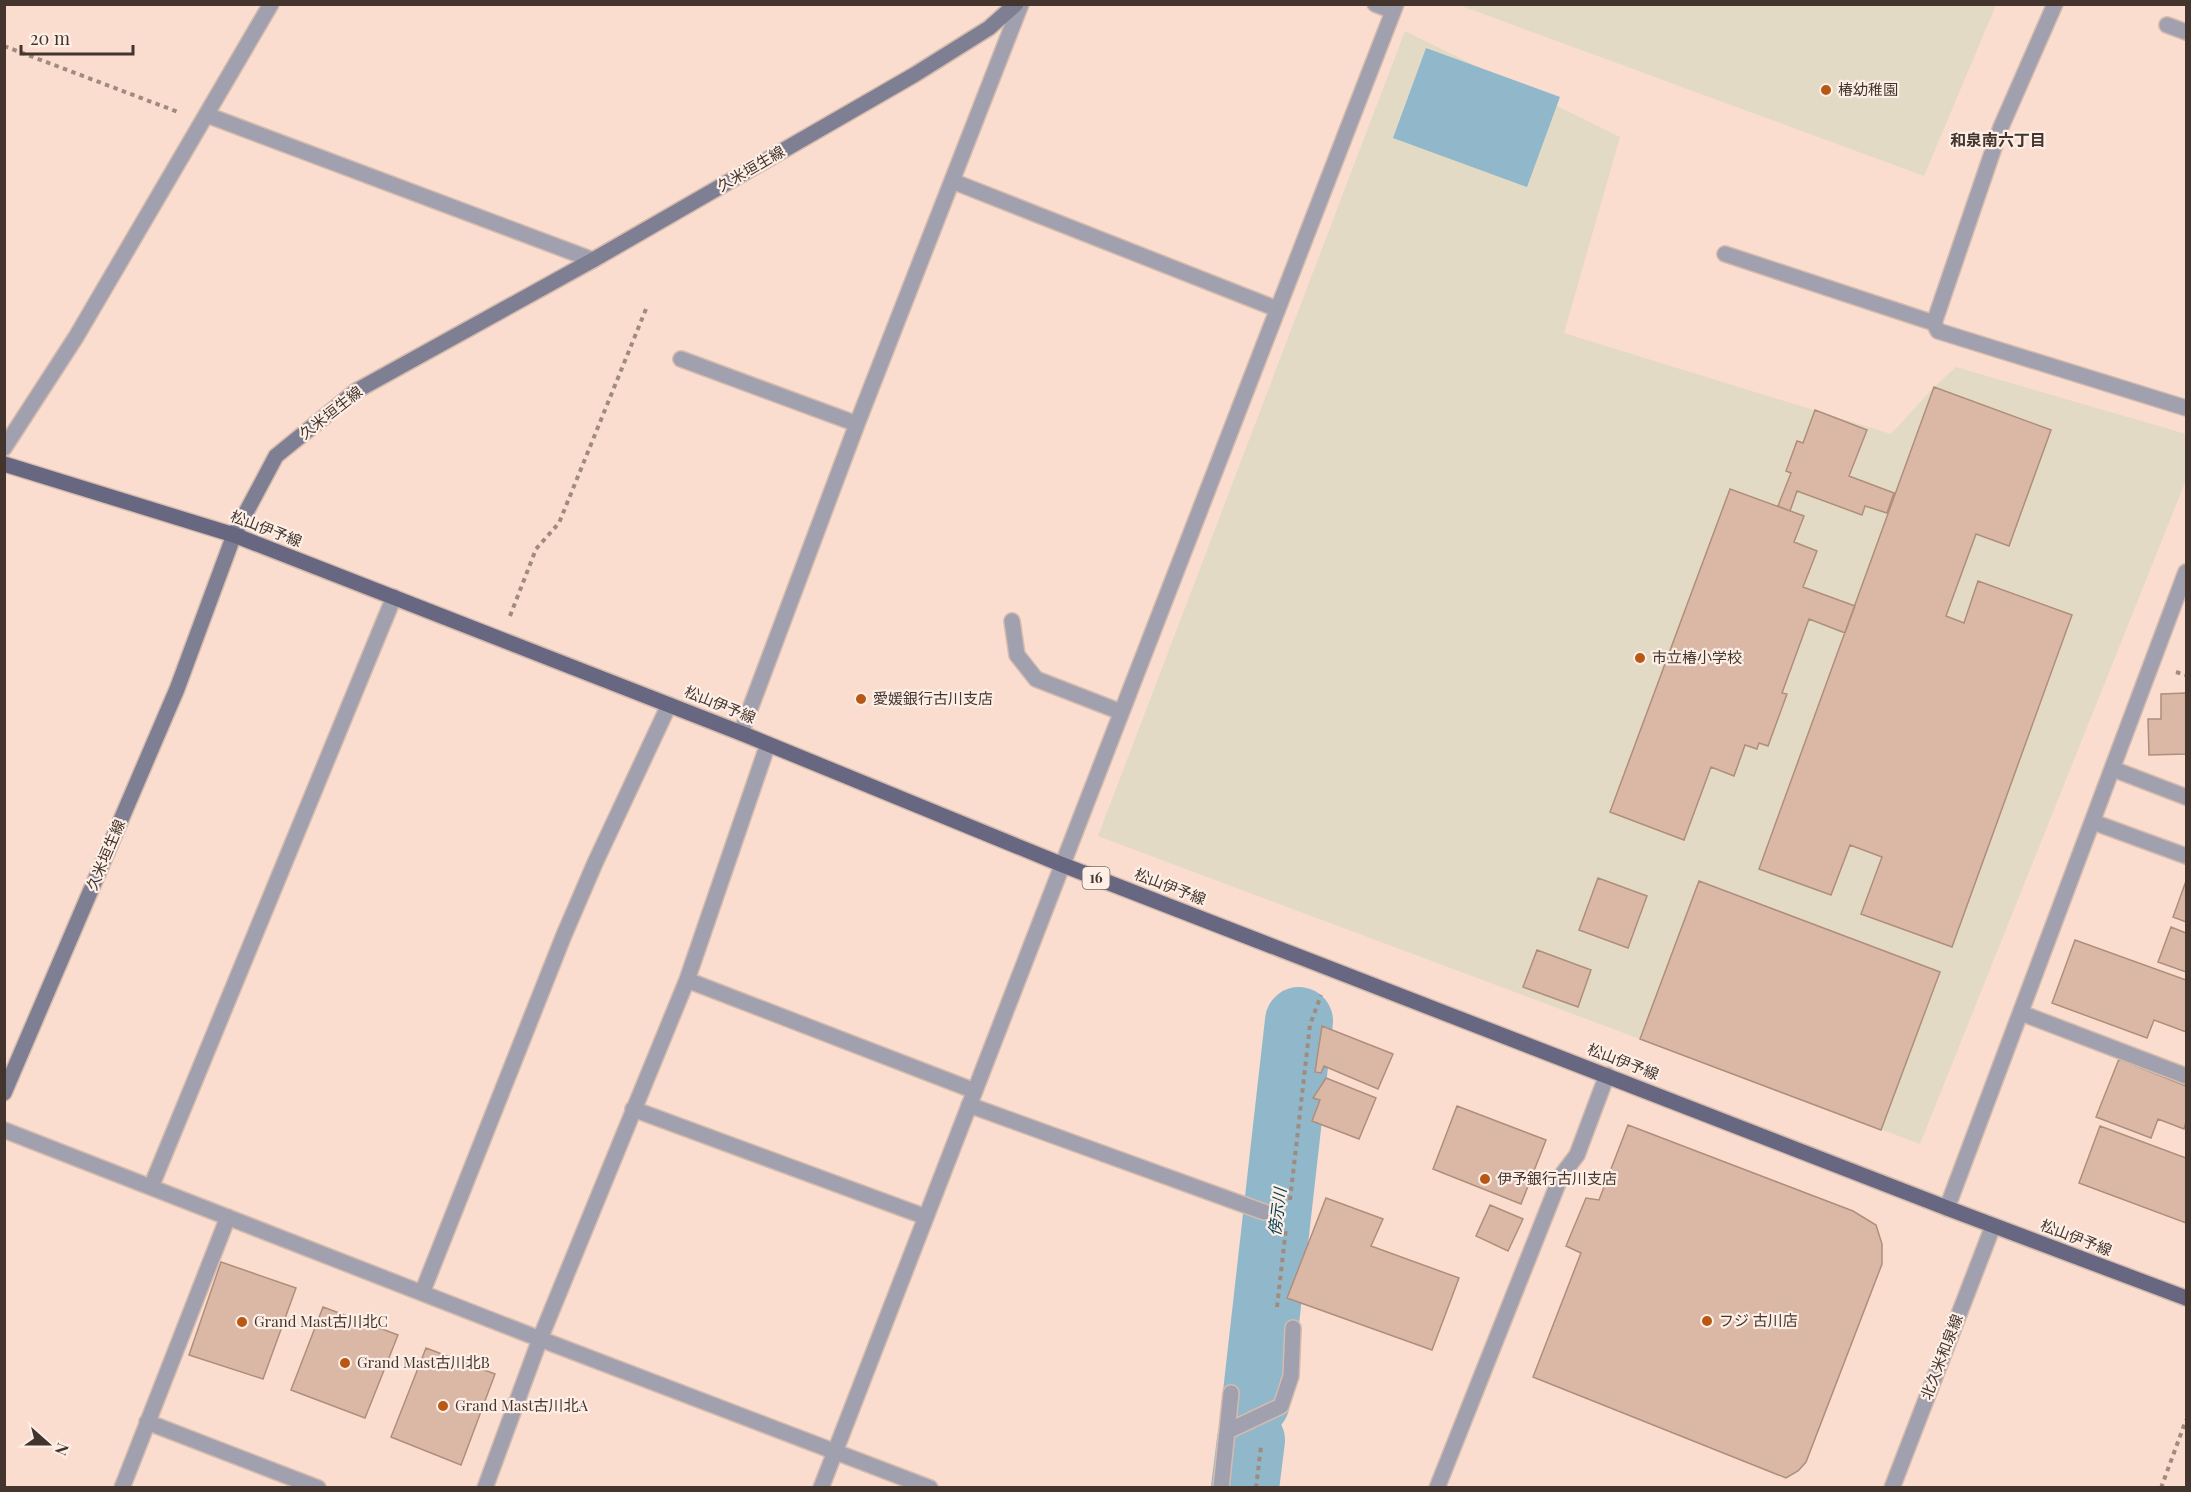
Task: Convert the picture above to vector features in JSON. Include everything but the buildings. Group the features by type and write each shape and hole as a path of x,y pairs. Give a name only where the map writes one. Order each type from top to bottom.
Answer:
{"main road":[{"name":"久米垣生線","path":"4,1093 177,689 234,535 276,456 356,391 593,260 914,75 988,28 1016,4"},
{"name":"松山伊予線","path":"4,464 234,535 741,733 1063,865 1993,1226 2187,1298"}],"street":[{"path":"4,448 76,337 272,4"},
{"path":"741,733 857,424 1021,4"},
{"path":"821,1488 1394,8 1375,4"},
{"path":"1934,323 2001,127 2055,4"},
{"path":"2167,25 2187,32"},
{"path":"205,118 593,260"},
{"path":"952,181 1277,309"},
{"path":"1725,254 1934,323 1938,331 2187,408"},
{"path":"681,359 857,424"},
{"path":"1947,1208 2187,572"},
{"path":"151,1187 394,597"},
{"path":"1012,621 1017,655 1036,680 1121,712"},
{"path":"422,1293 564,935 669,705"},
{"path":"485,1488 540,1339 687,980 768,744"},
{"path":"2113,769 2187,797"},
{"path":"2093,822 2187,856"},
{"path":"687,980 972,1098 1264,1212"},
{"path":"2021,1013 2187,1076"},
{"path":"1437,1488 1561,1176 1577,1155 1607,1075"},
{"path":"633,1109 926,1216"},
{"path":"4,1130 930,1488"},
{"path":"122,1488 228,1217"},
{"name":"北久米和泉線","path":"1892,1488 1993,1226"},
{"path":"1228,1431 1281,1406 1291,1377 1293,1328"},
{"path":"1221,1488 1232,1393"},
{"path":"147,1422 318,1488"}],"path":[{"path":"4,46 205,118"},
{"path":"501,639 536,549 560,523 646,309"},
{"path":"2161,1488 2187,1420"}],"shaded area":[{"name":"椿幼稚園","path":"1996,4 1924,176 1459,5"},
{"name":"市立椿小学校","path":"1405,31 1620,137 1564,333 1891,434 1934,387 1956,367 2186,434 2186,480 1920,1144 1098,836"}],"water":[{"path":"1426,48 1560,97 1527,187 1393,138"}],"waterway":[{"name":"傍示川","path":"1256,1402 1299,1021"},
{"name":"傍示川","path":"1245,1488 1251,1440"}],"place":[{"name":"椿幼稚園","path":"1826,90"},
{"name":"市立椿小学校","path":"1640,658"},
{"name":"愛媛銀行古川支店","path":"861,699"},
{"name":"伊予銀行古川支店","path":"1485,1179"},
{"name":"フジ 古川店","path":"1707,1321"},
{"name":"Grand Mast古川北C","path":"242,1322"},
{"name":"Grand Mast古川北B","path":"345,1363"},
{"name":"Grand Mast古川北A","path":"443,1406"}],"district":[{"name":"和泉南六丁目","path":"1998,140"}]}
